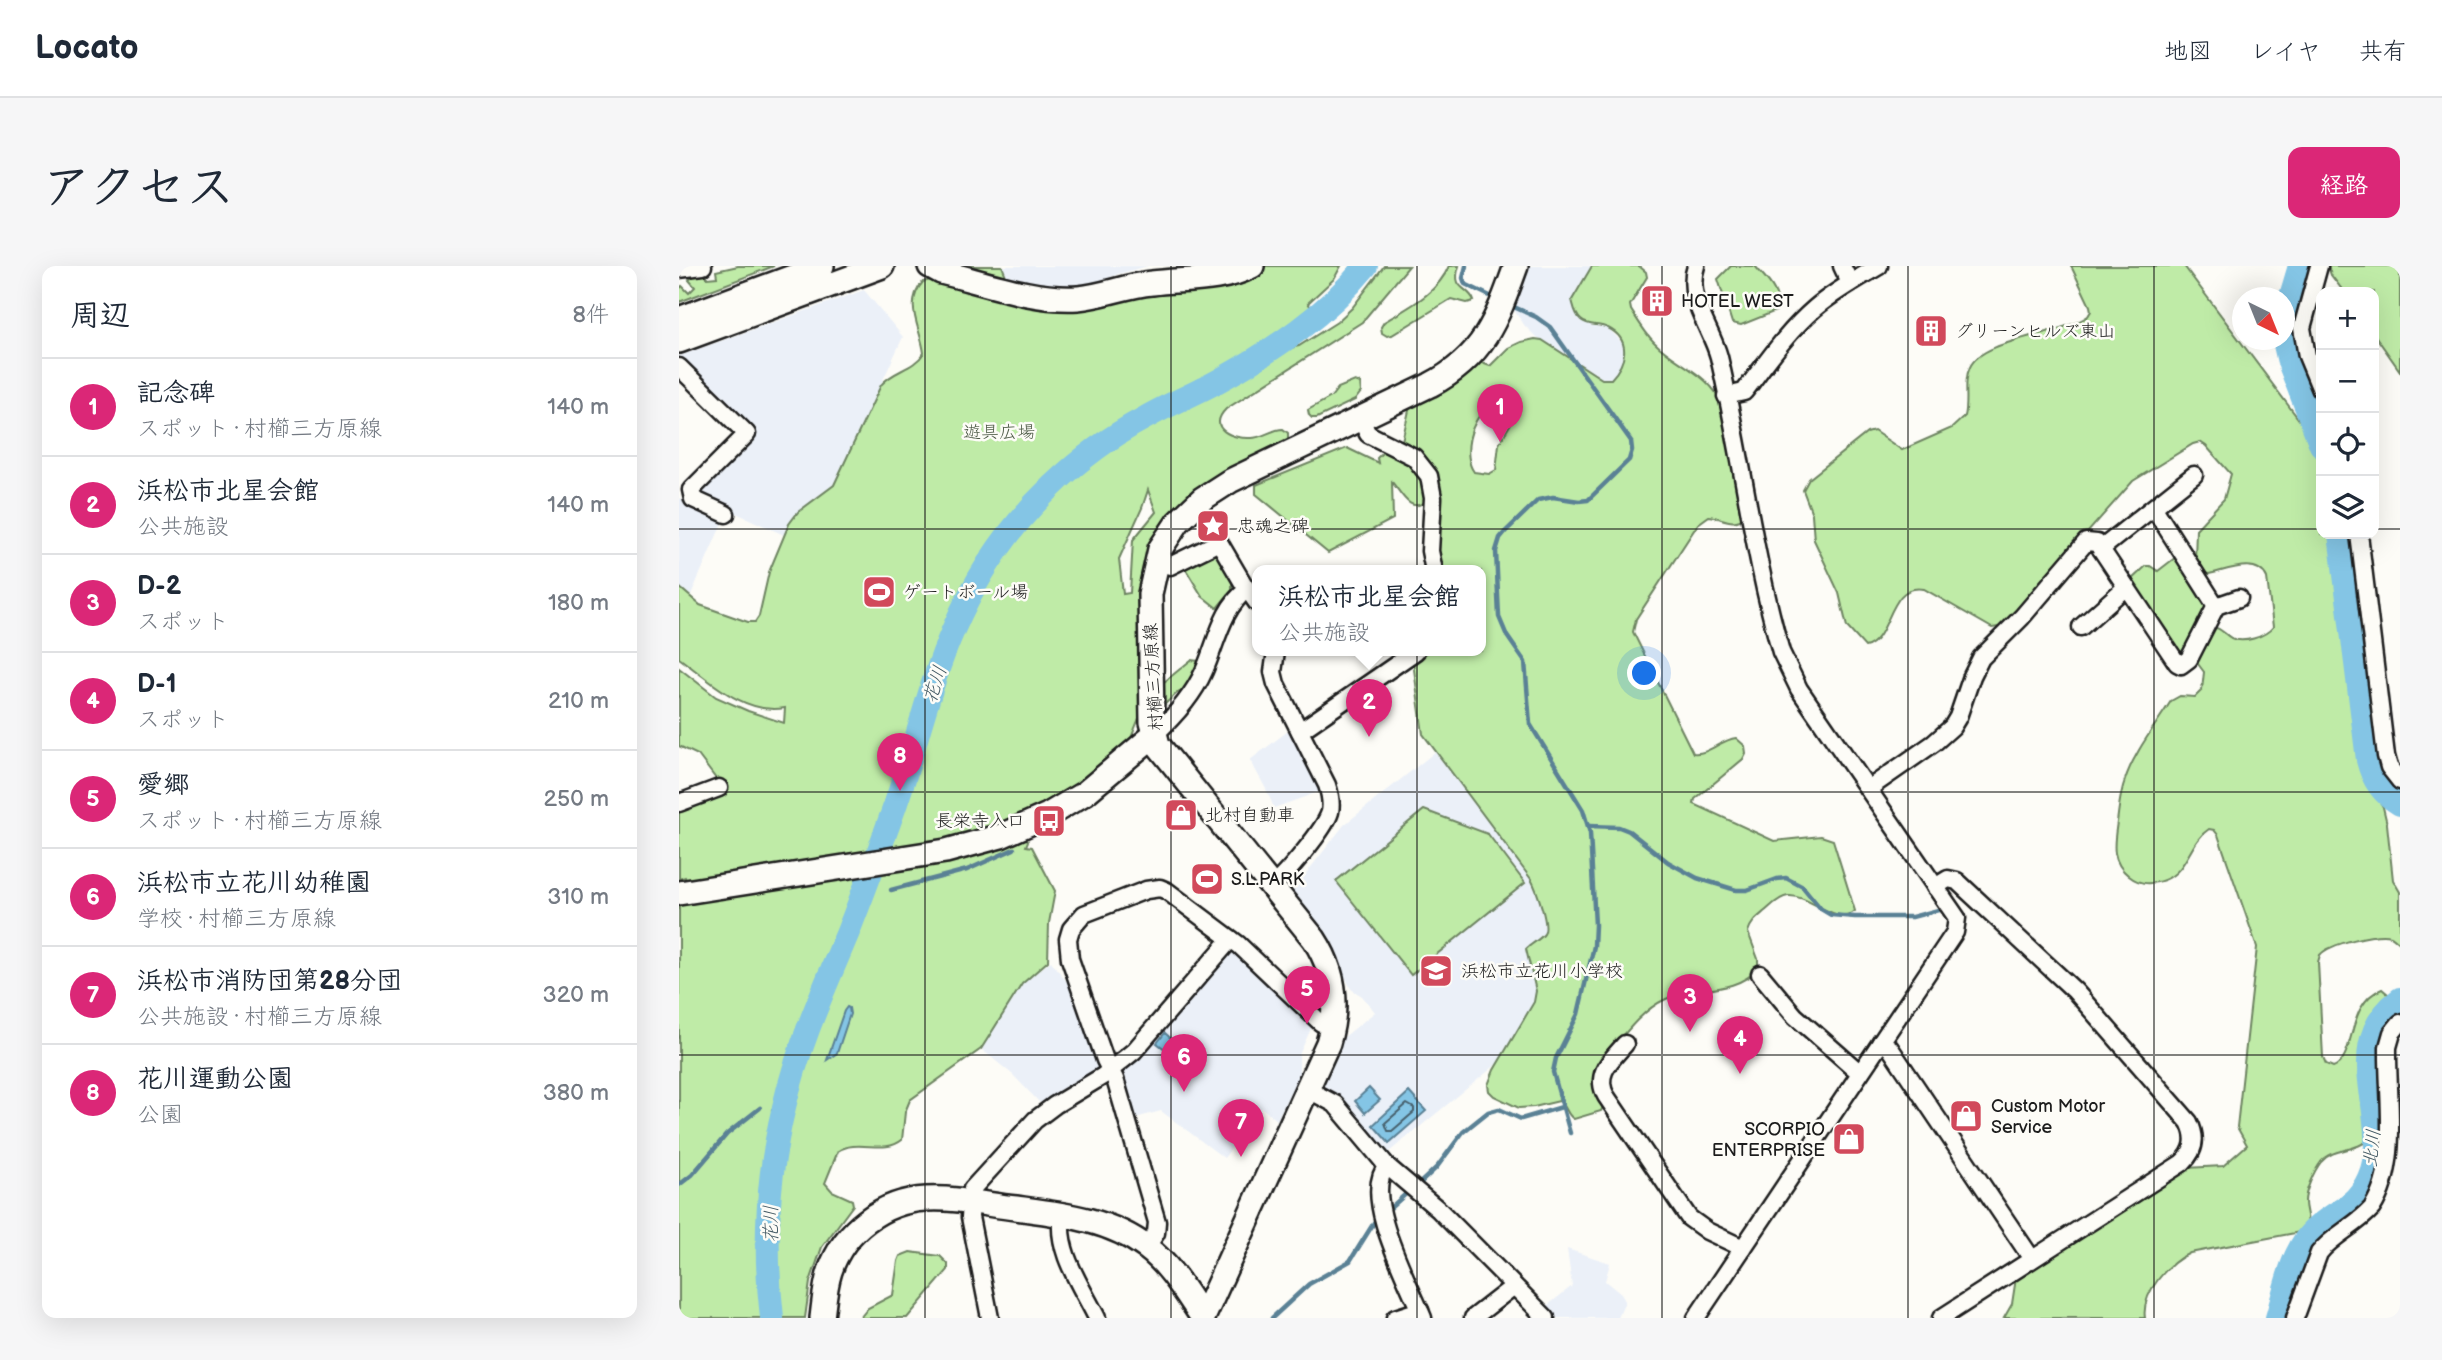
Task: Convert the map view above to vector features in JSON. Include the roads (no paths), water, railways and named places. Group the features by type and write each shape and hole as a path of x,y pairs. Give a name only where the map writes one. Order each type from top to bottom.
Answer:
{"street":[{"path":"679,319 822,266"},
{"path":"679,341 883,266"},
{"path":"930,266 941,272 1040,296 1067,299 1094,296 1150,283 1227,276 1252,266"},
{"name":"村櫛三方原線","path":"1203,1318 1328,1043 1333,1025 1335,995 1326,960 1314,939 1164,756 1154,735 1150,594 1156,561 1164,542 1178,522 1216,489 1442,379 1472,355 1495,323 1516,266"},
{"path":"1696,266 1692,284 1694,295 1714,343 1781,652 1800,689 1957,918 1955,932 1696,1318"},
{"path":"1842,266 1850,283"},
{"path":"1726,396 1744,392 1798,324 1830,296 1879,266"},
{"path":"2316,378 2307,356 2302,328 2319,266"},
{"path":"679,367 747,434 691,490 693,499 726,514"},
{"path":"1360,418 1368,434 1414,457 1429,476 1433,498 1430,541 1433,565"},
{"path":"2101,549 2194,475"},
{"path":"2154,508 2216,606"},
{"path":"2360,539 2386,756 2389,767 2400,781"},
{"path":"1156,561 1170,566 1219,542 1252,596"},
{"path":"1868,789 1944,736 1958,717 1981,658 2022,617 2086,542 2097,543 2173,660 2181,665 2189,659 2216,606 2239,598"},
{"path":"2081,627 2126,587"},
{"path":"679,893 888,860 982,842 1035,822 1092,788 1170,721 1193,691 1230,610 1247,590"},
{"path":"1271,887 1282,879 1323,825 1331,810 1330,793 1274,678 1276,656"},
{"path":"1300,731 1409,656"},
{"path":"679,803 719,788"},
{"path":"1935,887 1948,879 1957,881 2057,974 2109,1028 2193,1130 2193,1149 2182,1163 1946,1317"},
{"path":"1147,1247 1156,1233 1157,1222 1111,1070 1067,949 1071,929 1076,920 1094,909 1146,890 1160,888 1239,945 1319,1021 1333,1025"},
{"path":"990,1318 970,1217 972,1189 1035,1120 1111,1070 1144,1041 1231,939"},
{"path":"1760,974 1795,1016 1860,1073"},
{"path":"2295,1318 2319,1253 2325,1245 2368,1212 2390,1176 2394,1142 2388,1047 2392,1033 2400,1023"},
{"path":"1881,1042 1890,1048 2032,1259"},
{"path":"1625,1044 1601,1076 1601,1087 1606,1096 1689,1218 1707,1231 1743,1248"},
{"path":"1307,1088 1335,1104 1387,1166 1439,1210 1546,1318"},
{"path":"1387,1166 1381,1172 1379,1197 1383,1224 1421,1314 1395,1318"},
{"path":"822,1318 827,1285 837,1255 856,1230 868,1219 889,1208 912,1200 927,1199 1062,1215 1107,1226 1147,1247 1168,1268 1203,1318"},
{"path":"1062,1215 1059,1228 1066,1253 1097,1318"},
{"path":"1473,1318 1514,1286"}],"water":[{"path":"1010,527 1015,531 1003,556 989,546"},
{"path":"847,1007 850,1014 837,1053 827,1060 844,1011"},
{"path":"1165,1033 1177,1044 1170,1053 1157,1043"},
{"path":"1369,1088 1380,1100 1365,1113 1355,1101"},
{"path":"1409,1092 1426,1111 1389,1143 1373,1125"}],"waterway":[{"name":"花川","path":"772,1318 768,1265 769,1212 778,1133 790,1084 812,1018 891,817 944,651 973,589 1022,518 1074,467 1132,425 1220,380 1279,344 1334,300 1366,266"},
{"path":"1466,266 1463,278 1465,284 1490,296"},
{"name":"北川","path":"2294,287 2300,266"},
{"path":"1514,307 1550,327 1631,441 1632,450 1629,460 1588,500 1553,497 1538,500 1500,538 1496,551 1499,617 1507,636 1525,662 1530,724 1583,810 1590,833 1594,946 1578,1014 1556,1058 1553,1072 1570,1133"},
{"name":"北川","path":"2286,350 2316,432"},
{"name":"北川","path":"2341,539 2368,760 2379,785 2400,804"},
{"path":"1589,826 1619,827 1629,831 1668,862 1697,878 1736,890 1747,890 1786,878 1803,887 1821,909 1831,915 1912,917 1942,909"},
{"path":"891,890 967,870 1014,849"},
{"path":"862,895 872,893"},
{"name":"北川","path":"2277,1318 2289,1274 2303,1243 2319,1226 2353,1201 2367,1183 2376,1148 2369,1058 2372,1037 2382,1017 2400,999"},
{"path":"1418,1185 1437,1167 1463,1132 1488,1112 1499,1109 1521,1119 1562,1107"},
{"path":"679,1185 692,1175 727,1134 760,1108"},
{"path":"773,1110 783,1112"},
{"path":"1388,1210 1408,1192"},
{"path":"1272,1318 1309,1284 1350,1261 1375,1221"}],"place":[{"name":"HOTEL WEST","path":"1657,301"},
{"name":"グリーンヒルズ東山","path":"1931,331"},
{"name":"記念碑","path":"1500,442"},
{"name":"忠魂之碑","path":"1213,526"},
{"name":"ゲートボール場","path":"879,592"},
{"name":"浜松市北星会館","path":"1369,737"},
{"name":"花川運動公園","path":"900,791"},
{"name":"北村自動車","path":"1181,815"},
{"name":"長栄寺入口","path":"1049,821"},
{"name":"S.L.PARK","path":"1207,879"},
{"name":"浜松市立花川小学校","path":"1436,971"},
{"name":"愛郷","path":"1307,1024"},
{"name":"D-2","path":"1690,1032"},
{"name":"D-1","path":"1740,1074"},
{"name":"浜松市立花川幼稚園","path":"1184,1092"},
{"name":"Custom Motor Service","path":"1966,1116"},
{"name":"SCORPIO ENTERPRISE","path":"1849,1139"},
{"name":"浜松市消防団第28分団","path":"1241,1157"}],"park label":[{"name":"遊具広場","path":"999,432"}]}
